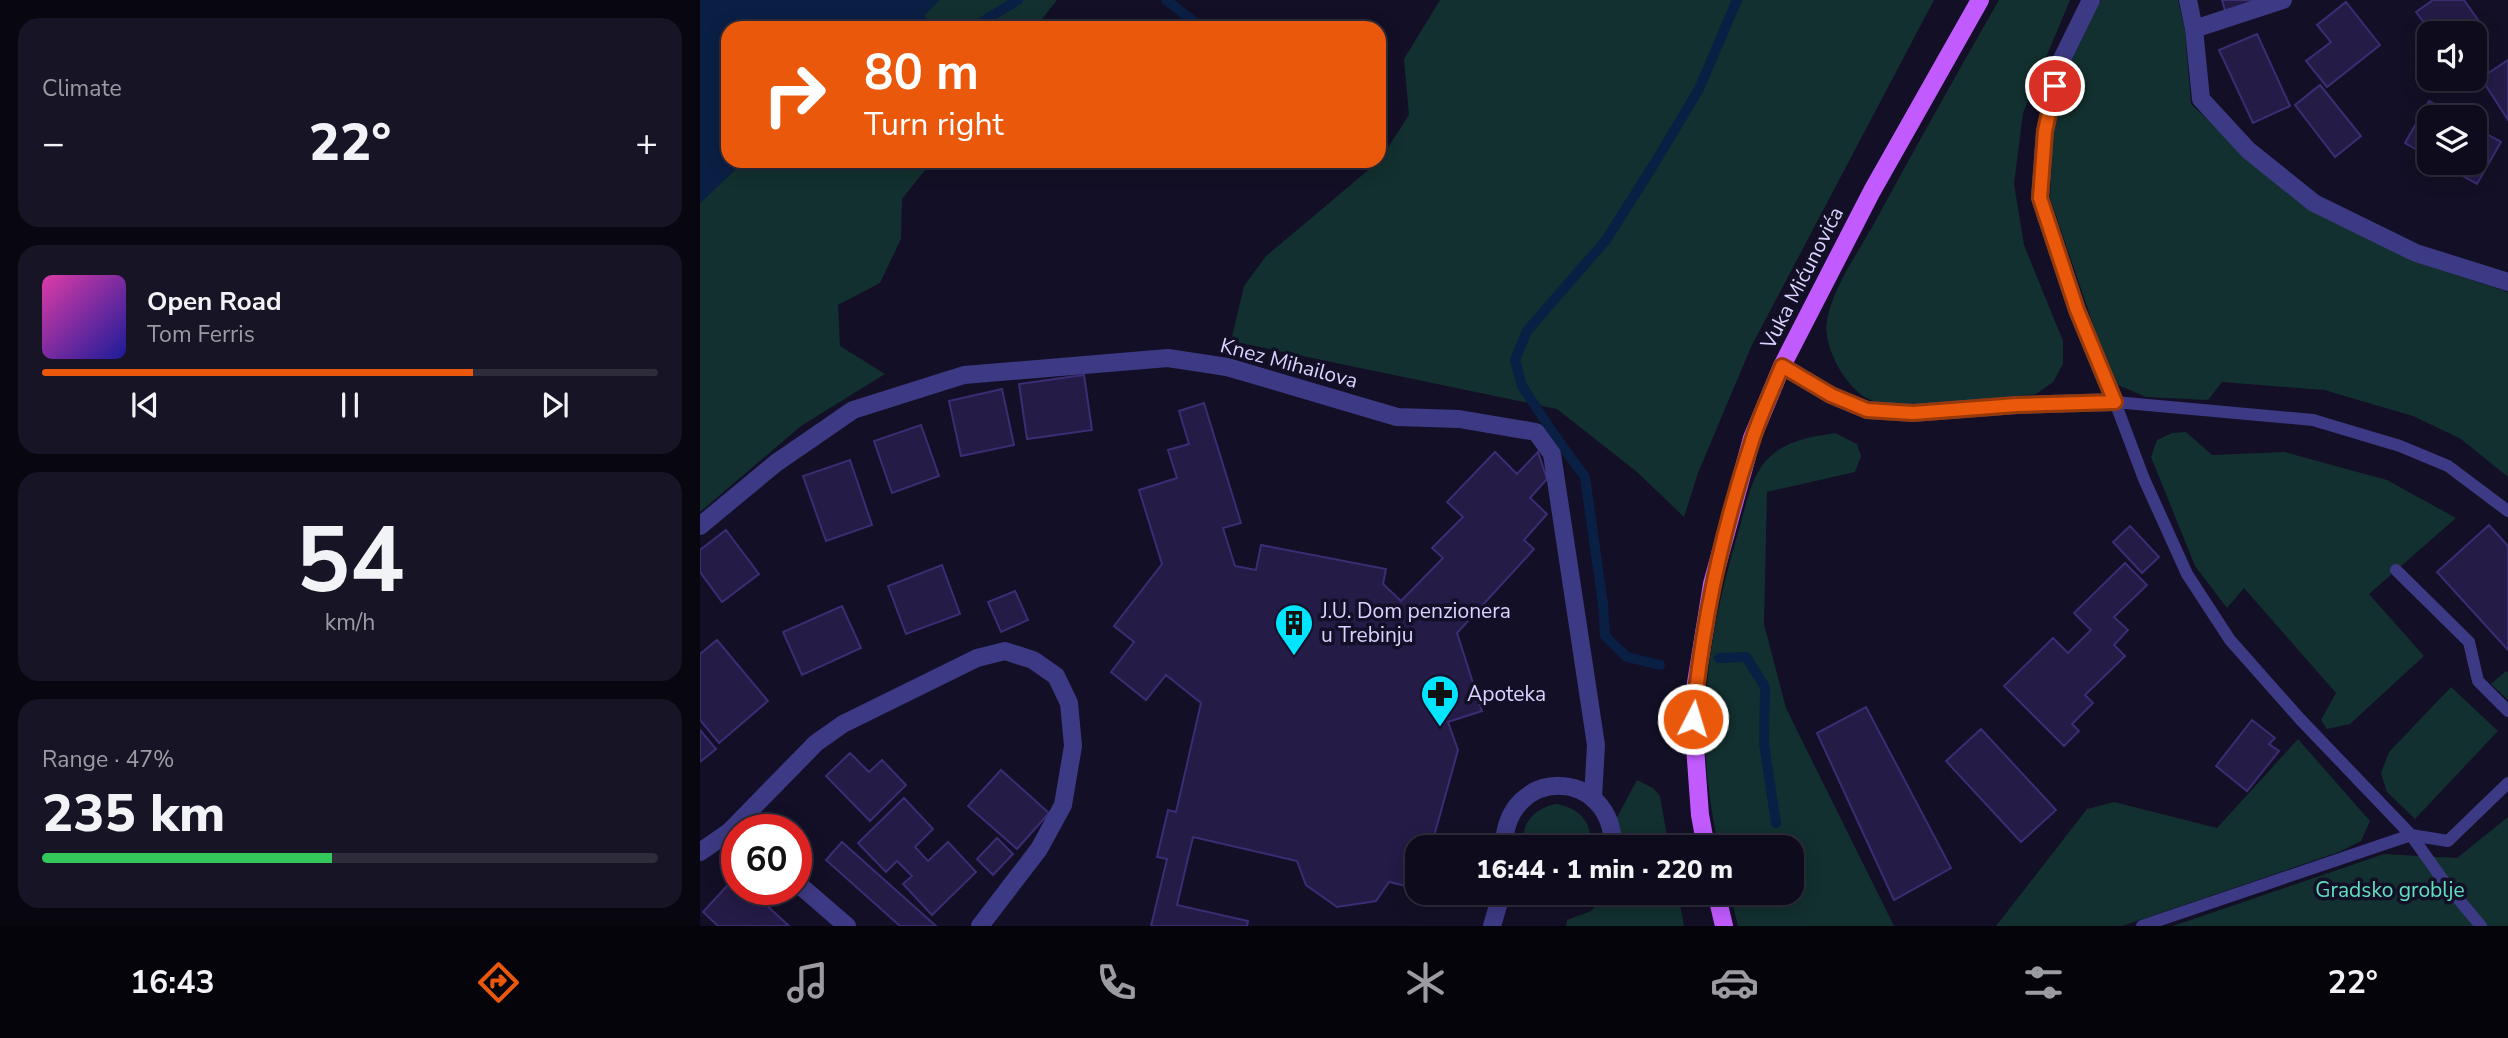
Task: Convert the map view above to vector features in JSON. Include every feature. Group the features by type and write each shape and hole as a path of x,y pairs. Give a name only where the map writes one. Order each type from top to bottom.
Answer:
{"main road":[{"name":"Vuka Mićunovića","path":"1704,835 1693,719 1703,636 1712,584 1752,438 1782,366 1872,191 1980,0"},
{"path":"1719,905 1724,926"}],"street":[{"path":"1782,366 1831,395 1867,410 1913,413 2017,405 2115,402 2077,310 2040,198 2045,131 2060,63 2091,0"},
{"path":"2188,0 2194,29 2201,99 2248,150 2314,203 2416,253 2508,282"},
{"path":"2194,29 2283,0"},
{"name":"Knez Mihailova","path":"700,526 776,463 853,410 964,375 1168,358 1227,367 1397,417 1459,419 1536,432 1552,454 1597,745 1593,797"},
{"path":"751,814 816,743 843,724 977,658 1005,651 1033,660 1056,676 1069,703 1073,746 1063,805 1039,849 980,926"},
{"path":"1504,835 1511,812 1524,798 1540,788 1559,785 1577,788 1593,797 1605,811 1612,835"},
{"path":"700,852 721,841"},
{"path":"812,896 847,926"},
{"path":"1492,926 1498,905"}],"lane":[{"path":"2482,926 2445,883 2411,835 2300,719 2230,640 2188,574 2144,479 2115,402 2313,419 2400,446 2448,466 2508,511"},
{"path":"2396,569 2469,642 2479,681 2508,710"},
{"path":"2142,926 2411,835 2448,841 2508,783"}],"green space":[{"path":"939,0 1057,0 1040,21 919,21"},
{"path":"1440,0 1934,0 1751,347 1698,473 1684,517 1637,472 1557,409 1231,341 1244,286 1266,256 1371,168 1386,168 1386,150 1409,115 1404,59"},
{"path":"1999,0 2070,0 2023,113 2014,184 2024,245 2063,341 2063,364 2053,382 2036,394 1913,407 1871,400 1853,387 1832,354 1826,330 1830,307 1848,268"},
{"path":"2101,0 2178,0 2185,31 2191,104 2246,155 2413,261 2508,292 2508,477 2461,439 2413,416 2324,390 2222,382 2208,400 2146,397 2118,385 2094,327 2050,198 2053,134 2068,67"},
{"path":"737,168 926,168 902,199 901,239 880,283 838,305 840,346 885,374 801,426 700,512 700,203"},
{"path":"2186,432 2212,455 2284,452 2387,480 2456,518 2369,594 2424,656 2350,724 2327,729 2321,720 2336,693 2244,588 2227,608 2195,566 2151,457 2157,440 2172,433"},
{"path":"1835,433 1857,444 1861,456 1855,472 1767,492 1764,624 1786,708 1894,926 1738,926 1733,905 1804,905 1804,835 1717,835 1711,806 1706,766 1707,689 1711,651 1727,573 1748,496 1759,471 1779,450 1806,438"},
{"path":"2508,672 2508,700 2491,684"},
{"path":"2451,687 2498,731 2415,819 2387,792 2381,773 2389,752"},
{"path":"2298,739 2370,821 2361,841 2339,852 2122,926 1996,926 2087,809 2114,802 2217,828"},
{"path":"1637,780 1653,788 1660,796 1667,835 1618,835 1616,819"},
{"path":"1556,804 1578,813 1587,824 1590,835 1524,835 1530,818"},
{"name":"Gradsko groblje","path":"2508,817 2508,926 2173,926 2384,854 2457,858"},
{"path":"1597,905 1680,905 1684,926 1566,926 1567,920 1591,911"}],"water":[{"path":"700,0 939,0 919,21 721,21 721,168 737,168 700,203"}],"building":[{"path":"2222,0 2276,0 2229,24"},
{"path":"2433,0 2464,0 2479,21 2423,21 2416,12"},
{"path":"2346,2 2380,45 2327,87 2306,61 2331,42 2317,25"},
{"path":"2257,34 2290,106 2253,123 2219,50"},
{"path":"2508,60 2508,120 2487,87 2487,74"},
{"path":"2320,85 2361,136 2335,157 2295,105"},
{"path":"2417,122 2417,150 2405,143"},
{"path":"2487,134 2501,142 2487,166"},
{"path":"2461,175 2482,175 2477,184"},
{"path":"1084,375 1092,430 1027,439 1019,384"},
{"path":"1002,389 1014,445 961,456 949,401"},
{"name":"J.U. Dom penzionera u Trebinju","path":"1204,403 1241,523 1223,528 1235,566 1256,570 1261,545 1386,569 1383,584 1401,601 1443,558 1432,548 1463,517 1447,502 1495,452 1517,474 1538,452 1547,479 1530,498 1547,514 1524,540 1534,549 1457,633 1482,711 1448,722 1458,750 1434,835 1405,835 1405,886 1389,882 1376,901 1337,907 1306,885 1297,861 1193,837 1177,905 1248,921 1247,926 1151,926 1167,859 1157,857 1168,810 1176,812 1201,703 1166,675 1146,700 1111,672 1134,642 1114,626 1162,564 1139,490 1177,478 1168,450 1189,444 1179,411"},
{"path":"921,425 939,476 892,493 874,441"},
{"path":"850,460 872,525 826,541 803,476"},
{"path":"2489,525 2508,546 2508,650 2437,572"},
{"path":"2130,526 2159,557 2142,573 2113,542"},
{"path":"726,530 759,574 722,602 700,572 700,550"},
{"path":"2125,563 2147,585 2114,617 2128,630 2114,645 2125,656 2085,695 2093,703 2072,724 2079,731 2064,746 2004,686 2053,638 2068,653 2091,630 2074,613"},
{"path":"942,565 960,614 906,634 888,586"},
{"path":"1015,591 1028,620 1001,632 988,602"},
{"path":"842,606 861,648 802,675 783,632"},
{"path":"717,640 768,701 719,743 700,720 700,654"},
{"path":"1866,707 1951,868 1894,900 1817,733"},
{"path":"2252,720 2275,738 2269,744 2279,751 2247,791 2216,766"},
{"path":"1981,729 2056,810 2021,842 1946,761"},
{"path":"700,730 716,749 700,762"},
{"path":"850,753 869,772 882,760 906,785 870,821 826,776"},
{"path":"1001,770 1049,813 1017,849 968,806"},
{"path":"904,798 933,829 915,847 928,861 948,842 976,872 932,915 903,884 912,876 897,861 886,872 858,843"},
{"path":"997,838 1013,854 993,875 977,859"},
{"path":"842,842 936,926 900,926 826,860"},
{"path":"721,892 721,905 766,905 789,926 718,926 703,912"}],"waterway":[{"path":"984,21 1018,0"},
{"path":"1166,0 1193,21"},
{"path":"1660,665 1627,657 1605,636 1585,477 1522,386 1515,360 1527,331 1606,240 1656,161 1699,89 1737,0"},
{"path":"1719,658 1746,657 1765,687 1764,744 1776,823"}],"place":[{"name":"J.U. Dom penzionera u Trebinju","path":"1294,657"},
{"name":"Apoteka","path":"1440,728"}],"route":[{"path":"1693,719 1712,584 1752,438 1782,366 1831,395 1867,410 1913,413 2017,405 2115,402 2077,310 2040,198 2045,131 2055,86"}]}
